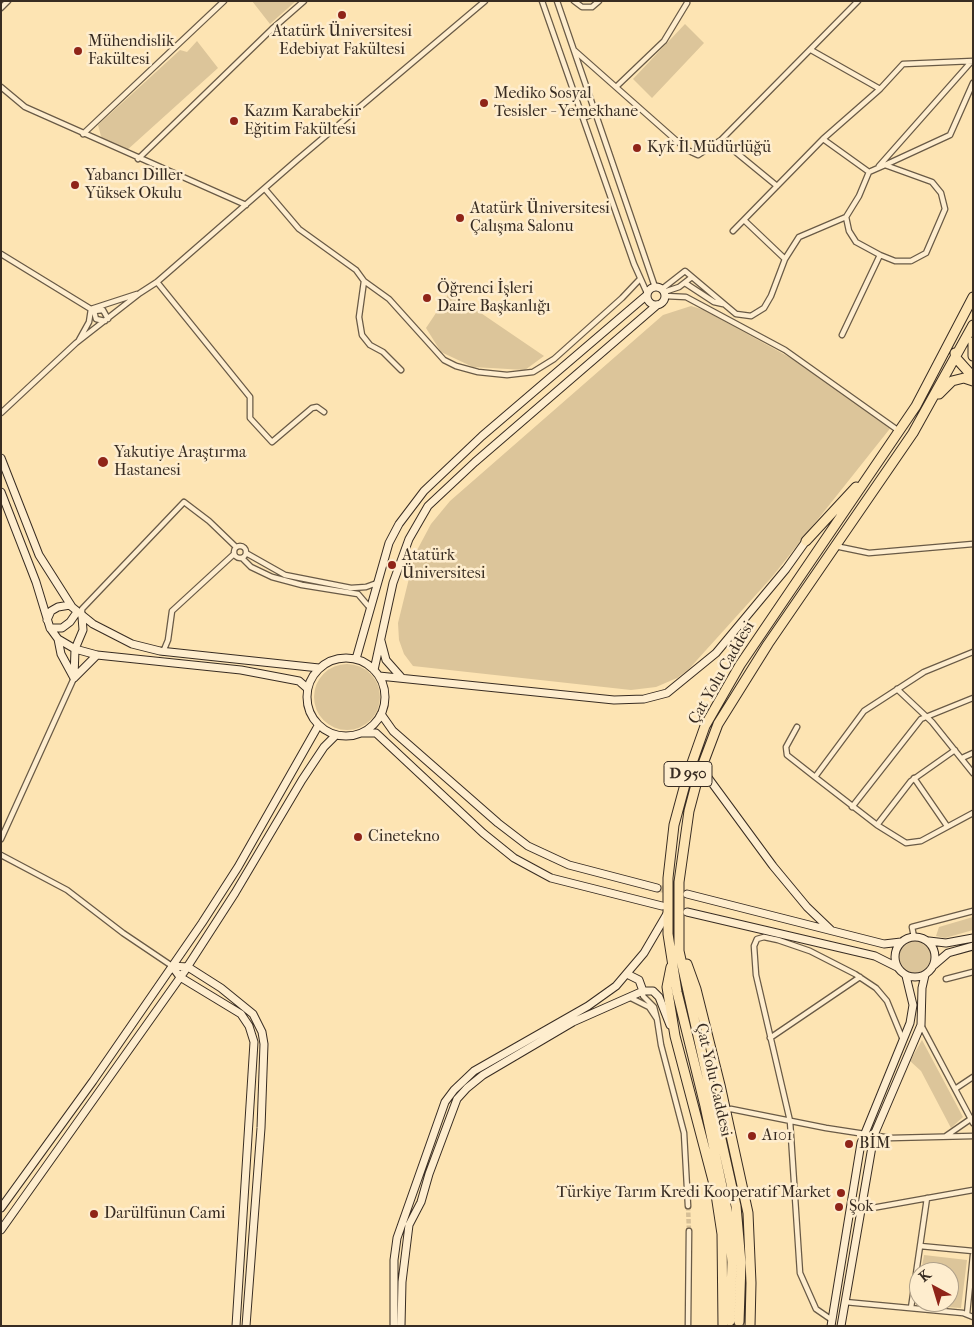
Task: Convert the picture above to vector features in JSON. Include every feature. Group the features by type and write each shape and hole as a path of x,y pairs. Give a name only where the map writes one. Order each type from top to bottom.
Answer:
{"highway":[{"name":"Çat Yolu Caddesi","path":"727,1323 732,1262 728,1215 672,962 665,909 674,825 687,777 706,726 740,665 873,468 900,432 952,340 973,297"},
{"name":"Çat Yolu Caddesi","path":"727,1323 740,1263 736,1206 679,951 678,882 689,811 701,768 718,724 768,644 913,433 973,325"},
{"path":"952,340 956,358 973,379"},
{"path":"973,342 973,356"},
{"path":"932,401 952,381 964,378 973,379"},
{"path":"806,541 873,468"},
{"path":"679,941 696,989 726,1110 748,1213 751,1283 750,1324"},
{"path":"672,962 667,987 675,1036 715,1188 722,1234 727,1323"}],"main road":[{"path":"356,659 389,543 399,524 424,491 482,436 647,294 662,291 662,302 482,456 428,506 409,539 393,583 374,670"},
{"path":"647,294 650,303 657,305"},
{"path":"1,458 39,555 70,605 80,612 132,644 164,652 319,668"},
{"path":"1,492 36,582 50,628 58,638 75,648 97,655 251,671 299,681 307,688"},
{"path":"379,676 614,700 644,699 667,692 716,653 786,569 806,541"},
{"path":"47,620 58,607 70,605"},
{"path":"50,628 62,628 80,612"},
{"path":"74,678 75,648 83,630 80,612"},
{"path":"58,638 61,654 74,678"},
{"path":"380,639 386,660 401,677"},
{"path":"74,678 97,655"},
{"path":"337,659 356,659 374,670 379,676 385,693 381,714 371,728 363,733 354,736 335,736 318,726 310,716 306,704 307,688 311,678 319,668 337,659"},
{"path":"381,714 393,731 498,823 528,846 569,865 657,888"},
{"path":"1,1208 93,1081 238,867 318,726"},
{"path":"363,733 376,734 483,833 514,858 551,878 665,909 644,954 625,977 588,1006 492,1059 474,1071 454,1090 445,1102 397,1238 394,1260 394,1326"},
{"path":"1,1230 188,966 235,893 302,780 324,747 335,736"},
{"path":"701,768 735,817 784,879 807,907 833,932"},
{"path":"687,894 884,944 901,942 914,937 937,943 973,938"},
{"path":"687,912 875,956 897,967 906,976 913,978 925,975 948,953 973,946"},
{"path":"928,941 935,953 934,966"},
{"path":"897,967 894,954 901,942"},
{"path":"172,966 188,966 244,1006 253,1014 262,1032 264,1044 261,1128 246,1326"},
{"path":"172,966 180,977 241,1014 249,1026 254,1042 236,1326"},
{"path":"841,1326 874,1135 921,1025 922,988 925,975"},
{"path":"831,1323 864,1133 910,1023 913,1005 906,976"},
{"path":"625,977 639,980 642,991"},
{"path":"625,977 621,985 628,996"},
{"path":"401,1326 405,1245 409,1225 423,1197 428,1174 457,1099 467,1088 483,1075 573,1022 642,991 653,991 659,997 675,1036"},
{"path":"412,1192 423,1197"},
{"path":"409,1202 419,1206"}],"street":[{"path":"1,8 8,1"},
{"path":"83,134 224,1"},
{"path":"138,158 272,29 304,1"},
{"path":"1,413 76,344 140,293 157,282 485,1"},
{"path":"542,1 640,279 647,294"},
{"path":"557,1 628,206 662,291"},
{"path":"574,1 582,7 592,7 599,1"},
{"path":"574,50 692,154 698,155 721,140 812,50 858,1"},
{"path":"616,87 664,41 687,3"},
{"path":"812,50 880,89"},
{"path":"733,231 823,139 880,89 903,64 972,61"},
{"path":"878,167 972,61"},
{"path":"662,291 685,271 740,316 752,316 757,313 764,308 771,296 785,259 799,237 846,217 859,196 869,172 950,135 973,83"},
{"path":"1,87 25,107 246,205"},
{"path":"583,118 596,113"},
{"path":"823,139 869,172"},
{"path":"721,140 777,186"},
{"path":"846,217 849,231 856,242 880,255 895,261 911,261 926,253 945,209 941,193 932,182 885,165"},
{"path":"265,189 299,229 356,270 364,281 390,298 444,360 456,366 478,372 508,375 533,372 554,359 622,298 640,279"},
{"path":"617,212 628,206"},
{"path":"744,220 785,259"},
{"path":"1,254 93,310 103,310 106,320"},
{"path":"842,335 880,255"},
{"path":"662,291 685,282 692,277"},
{"path":"364,281 358,317 362,335 370,345 384,352 401,370"},
{"path":"157,282 250,397 250,418 272,442 312,408 317,407 324,412"},
{"path":"685,282 714,302 724,304"},
{"path":"662,291 686,297 785,350 900,432"},
{"path":"93,310 140,293"},
{"path":"93,310 96,319 106,320"},
{"path":"76,344 89,322 93,310"},
{"path":"80,612 184,502 209,521 236,547"},
{"path":"835,546 869,553 973,544"},
{"path":"236,547 242,546 246,553 286,575 351,588 366,587 377,583"},
{"path":"164,652 168,640 172,611 234,554 236,547"},
{"path":"242,558 246,553"},
{"path":"234,554 252,567 272,577 302,585 358,594 370,608"},
{"path":"815,777 860,715 924,672 973,652"},
{"path":"1,839 74,678"},
{"path":"897,689 927,716 973,773"},
{"path":"852,806 919,721 973,698"},
{"path":"797,727 786,747 787,754 852,806 901,841 911,844 921,841 973,813"},
{"path":"877,825 914,778 956,750"},
{"path":"962,758 973,753"},
{"path":"914,778 947,826"},
{"path":"1,854 67,890 123,933 172,966"},
{"path":"914,937 912,927 973,911"},
{"path":"831,1323 816,1309 800,1273 790,1121 756,975 754,946 757,939 764,937 778,940 810,951 860,977 876,988 886,1002 903,1040"},
{"path":"946,979 973,972"},
{"path":"770,1038 860,977"},
{"path":"642,991 643,996 654,1007 661,1045 684,1133 688,1206"},
{"path":"628,996 649,1008 657,1019"},
{"path":"921,1025 972,1120 946,1136"},
{"path":"955,1089 973,1077"},
{"path":"726,1110 731,1109 790,1121 908,1139 973,1136"},
{"path":"860,1210 973,1190"},
{"path":"918,1262 927,1198"},
{"path":"688,1326 689,1231"},
{"path":"920,1246 973,1251"},
{"path":"967,1314 973,1255"},
{"path":"845,1302 909,1308"},
{"path":"948,1312 967,1314 973,1317"}],"shaded area":[{"path":"252,1 296,1 270,24"},
{"path":"685,24 704,43 652,98 633,79"},
{"path":"197,41 218,68 126,151 102,140 98,125 180,50 187,52"},
{"path":"450,292 544,356 525,370 473,367 441,352 426,328"},
{"path":"691,306 704,310 807,367 892,426 772,577 688,670 677,678 656,687 631,690 413,666 404,654 399,640 398,623 415,554 431,524 450,501 663,315"},
{"path":"340,664 354,664 366,669 375,678 380,690 378,710 371,721 354,730 340,730 328,725 319,716 314,704 314,690 319,678 328,669"},
{"path":"973,917 973,930 945,938 936,936 939,927"},
{"path":"914,939 921,940 926,944 930,949 930,963 926,968 921,972 914,973 907,972 902,968 898,963 897,956 898,949 902,944 907,940"},
{"path":"922,1040 963,1117 951,1128 921,1071 910,1061"},
{"path":"924,1255 967,1260 961,1308 959,1308 959,1262 923,1262"}],"tunnel":[{"path":"657,888 682,893"},
{"path":"688,1206 689,1231"}],"place":[{"name":"Atatürk Üniversitesi Edebiyat Fakültesi","path":"342,15"},
{"name":"Mühendislik Fakültesi","path":"78,51"},
{"name":"Mediko Sosyal Tesisler - Yemekhane","path":"484,103"},
{"name":"Kazım Karabekir Eğitim Fakültesi","path":"234,121"},
{"name":"Kyk İl Müdürlüğü","path":"637,148"},
{"name":"Yabancı Diller Yüksek Okulu","path":"75,185"},
{"name":"Atatürk Üniversitesi Çalışma Salonu","path":"460,218"},
{"name":"Öğrenci İşleri Daire Başkanlığı","path":"427,298"},
{"name":"Yakutiye Araştırma Hastanesi","path":"103,462"},
{"name":"Atatürk Üniversitesi","path":"392,565"},
{"name":"Cinetekno","path":"358,837"},
{"name":"A101","path":"752,1136"},
{"name":"BİM","path":"849,1144"},
{"name":"Türkiye Tarım Kredi Kooperatif Market","path":"841,1193"},
{"name":"Şok","path":"839,1207"},
{"name":"Darülfünun Cami","path":"94,1214"}]}
